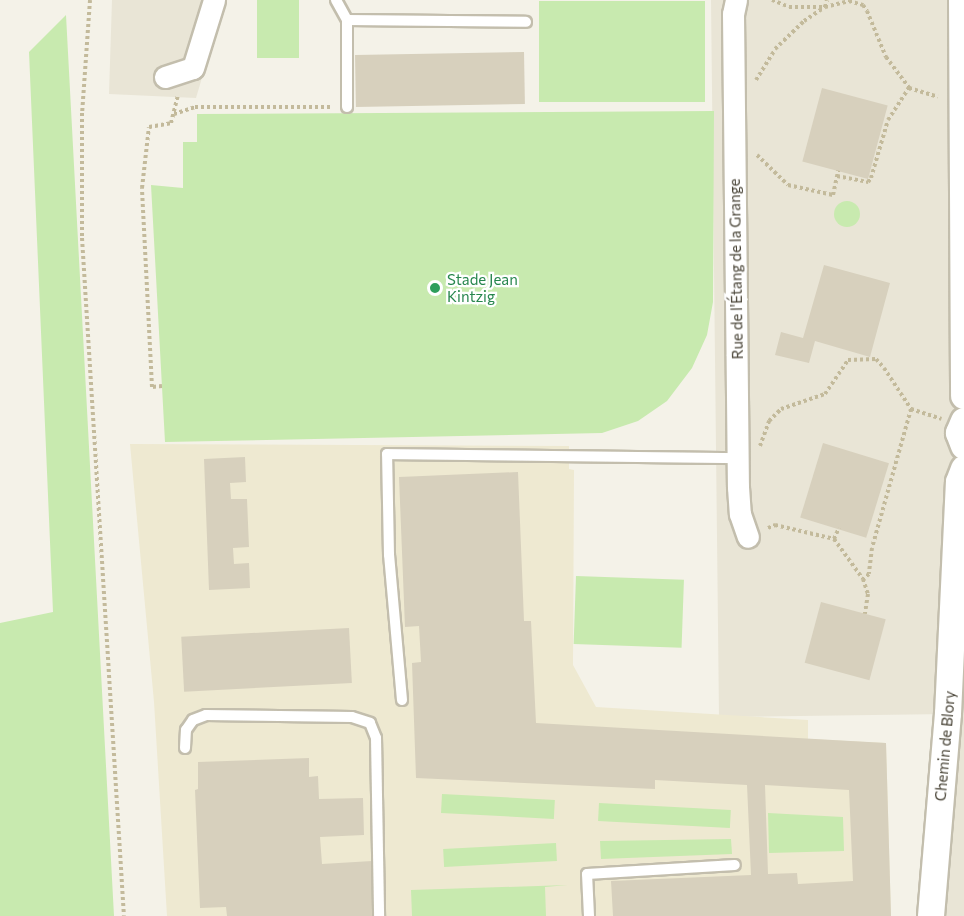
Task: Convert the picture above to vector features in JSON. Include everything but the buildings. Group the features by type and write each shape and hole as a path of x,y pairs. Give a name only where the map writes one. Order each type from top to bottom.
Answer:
{"street":[{"path":"175,74 193,69 214,0"},
{"name":"Rue de l'Étang de la Grange","path":"736,0 734,144 740,514 748,537"},
{"path":"962,0 964,396"},
{"path":"964,421 959,433 964,446"},
{"name":"Chemin de Blory","path":"931,916 948,714 958,482 964,469"}],"lane":[{"path":"336,0 347,20 347,106"},
{"path":"347,20 526,22"},
{"path":"402,700 389,555 387,454 739,458"},
{"path":"185,748 186,730 193,720 206,715 352,717 370,723 376,738 379,916"},
{"path":"589,916 587,874 735,865"}],"path":[{"path":"90,0 82,113 82,238 124,916"},
{"path":"772,0 789,7 825,7 849,1 863,5 886,57 909,88 948,100"},
{"path":"755,85 775,49 825,7 827,0"},
{"path":"162,386 152,387 142,188 149,127 171,123 175,74"},
{"path":"734,144 752,151 788,184 832,195 838,173 868,182 871,178 888,120 909,88"},
{"path":"173,114 195,107 347,106"},
{"path":"759,451 769,421 781,409 825,394 853,358 876,359 911,410 935,418"},
{"path":"864,579 869,574 872,548 911,410"},
{"path":"748,537 775,525 834,539 864,579 868,594 865,614"},
{"path":"834,539 839,528"}],"shaded area":[{"path":"112,0 225,0 196,98 109,94"},
{"path":"711,0 964,0 964,916 931,916 948,714 719,717"},
{"path":"130,444 569,446 569,469 574,470 573,665 596,707 808,720 808,739 886,743 891,916 167,916 154,702"}],"green space":[{"path":"257,0 299,0 299,58 257,58"},
{"path":"539,1 705,1 705,102 539,102"},
{"path":"66,15 114,916 0,916 0,623 53,612 29,52"},
{"name":"Stade Jean Kintzig","path":"714,111 713,302 707,335 692,368 667,401 638,421 602,433 165,442 151,185 183,188 183,142 197,142 197,114"},
{"path":"847,201 856,205 860,214 856,223 847,227 838,223 834,214 838,205"},
{"path":"576,576 684,580 682,648 574,644"},
{"path":"442,794 555,800 554,819 441,813"},
{"path":"599,803 731,810 730,828 598,821"},
{"path":"768,813 843,817 844,851 769,853"},
{"path":"731,839 732,854 601,859 600,841"},
{"path":"556,843 557,861 444,867 443,849"},
{"path":"568,885 545,887 546,916 412,916 411,890"}],"place":[{"name":"Stade Jean Kintzig","path":"435,288"}]}
